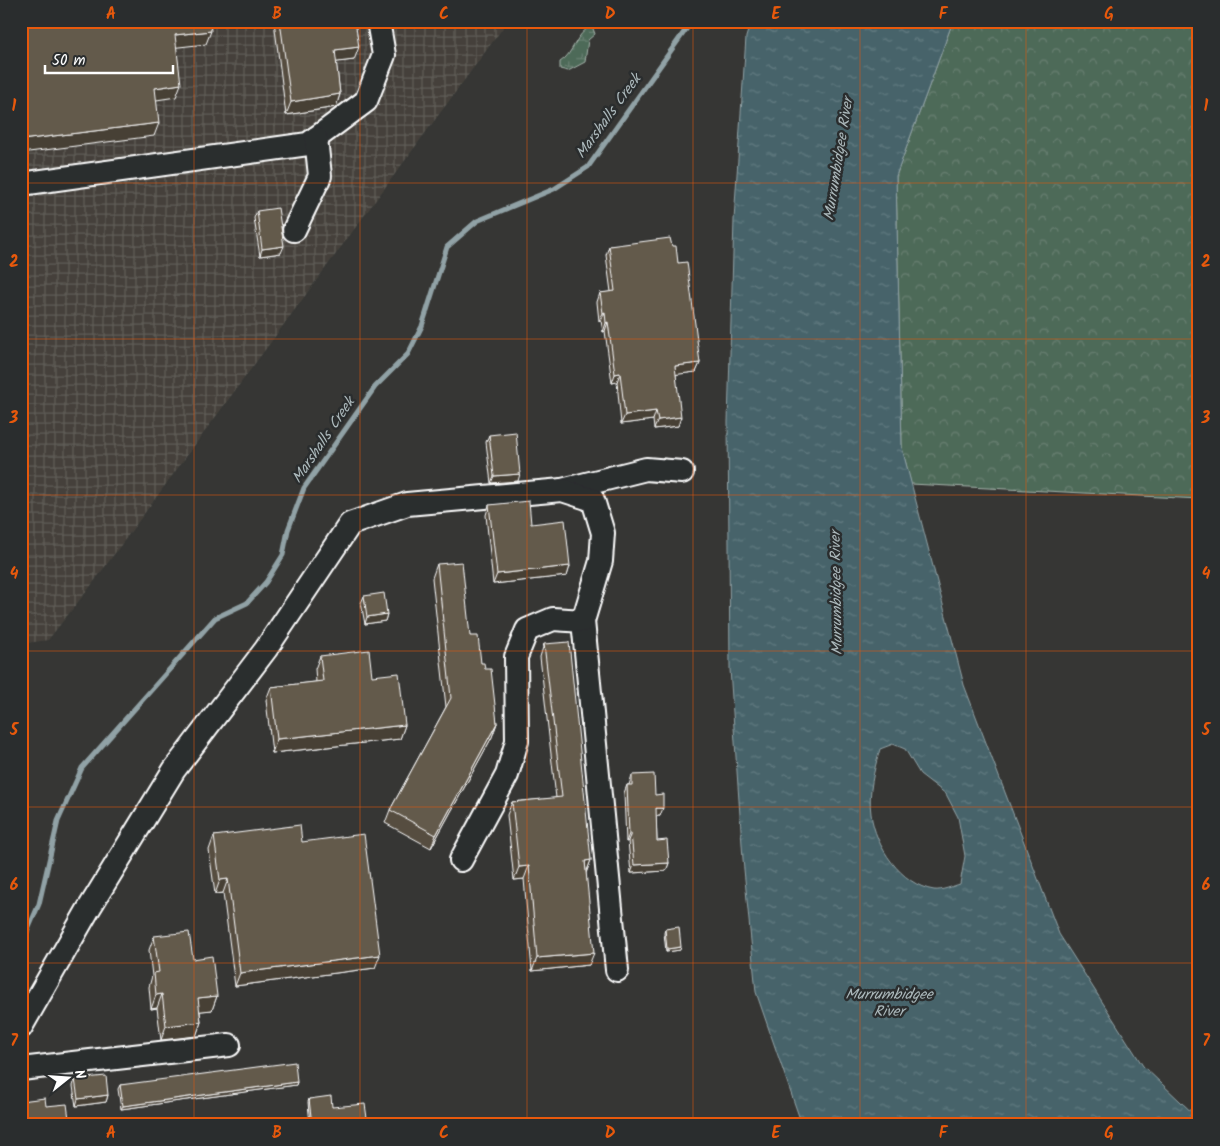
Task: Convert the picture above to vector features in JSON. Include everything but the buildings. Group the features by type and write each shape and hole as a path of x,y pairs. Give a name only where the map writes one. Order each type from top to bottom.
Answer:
{"lane":[{"path":"21,184 308,144 366,100 384,55 378,21"},
{"path":"294,230 320,176 316,138"},
{"path":"21,1027 88,910 174,770 266,649 350,524 407,504 562,490 646,469 682,472"},
{"path":"562,490 593,500 603,533 601,561 583,622 617,970"},
{"path":"461,860 507,775 517,741 516,657 526,630 553,619 583,622"},
{"path":"21,1069 229,1045"}],"shaded area":[{"path":"21,21 508,21 90,587 48,640 21,644"}],"green space":[{"path":"953,21 1199,21 1199,499 911,484 902,448 896,176"},
{"path":"592,26 595,34 588,40 585,62 568,71 560,69 560,62 569,54 582,33"}],"water":[{"name":"Murrumbidgee River","path":"751,21 953,21 896,176 902,448 964,685 1059,934 1143,1066 1199,1119 1199,1125 802,1125 756,992 743,859 730,669 728,422 734,220 746,37","holes":["893,744 905,749 920,774 946,794 958,817 965,856 960,884 934,890 922,887 911,881 892,862 878,839 871,814 870,798 880,749"]}],"waterway":[{"name":"Marshalls Creek","path":"21,946 39,904 58,821 82,768 215,618 247,603 266,582 283,555 288,530 304,488 375,387 408,354 422,326 447,247 477,221 554,189 588,167 692,21"}]}
